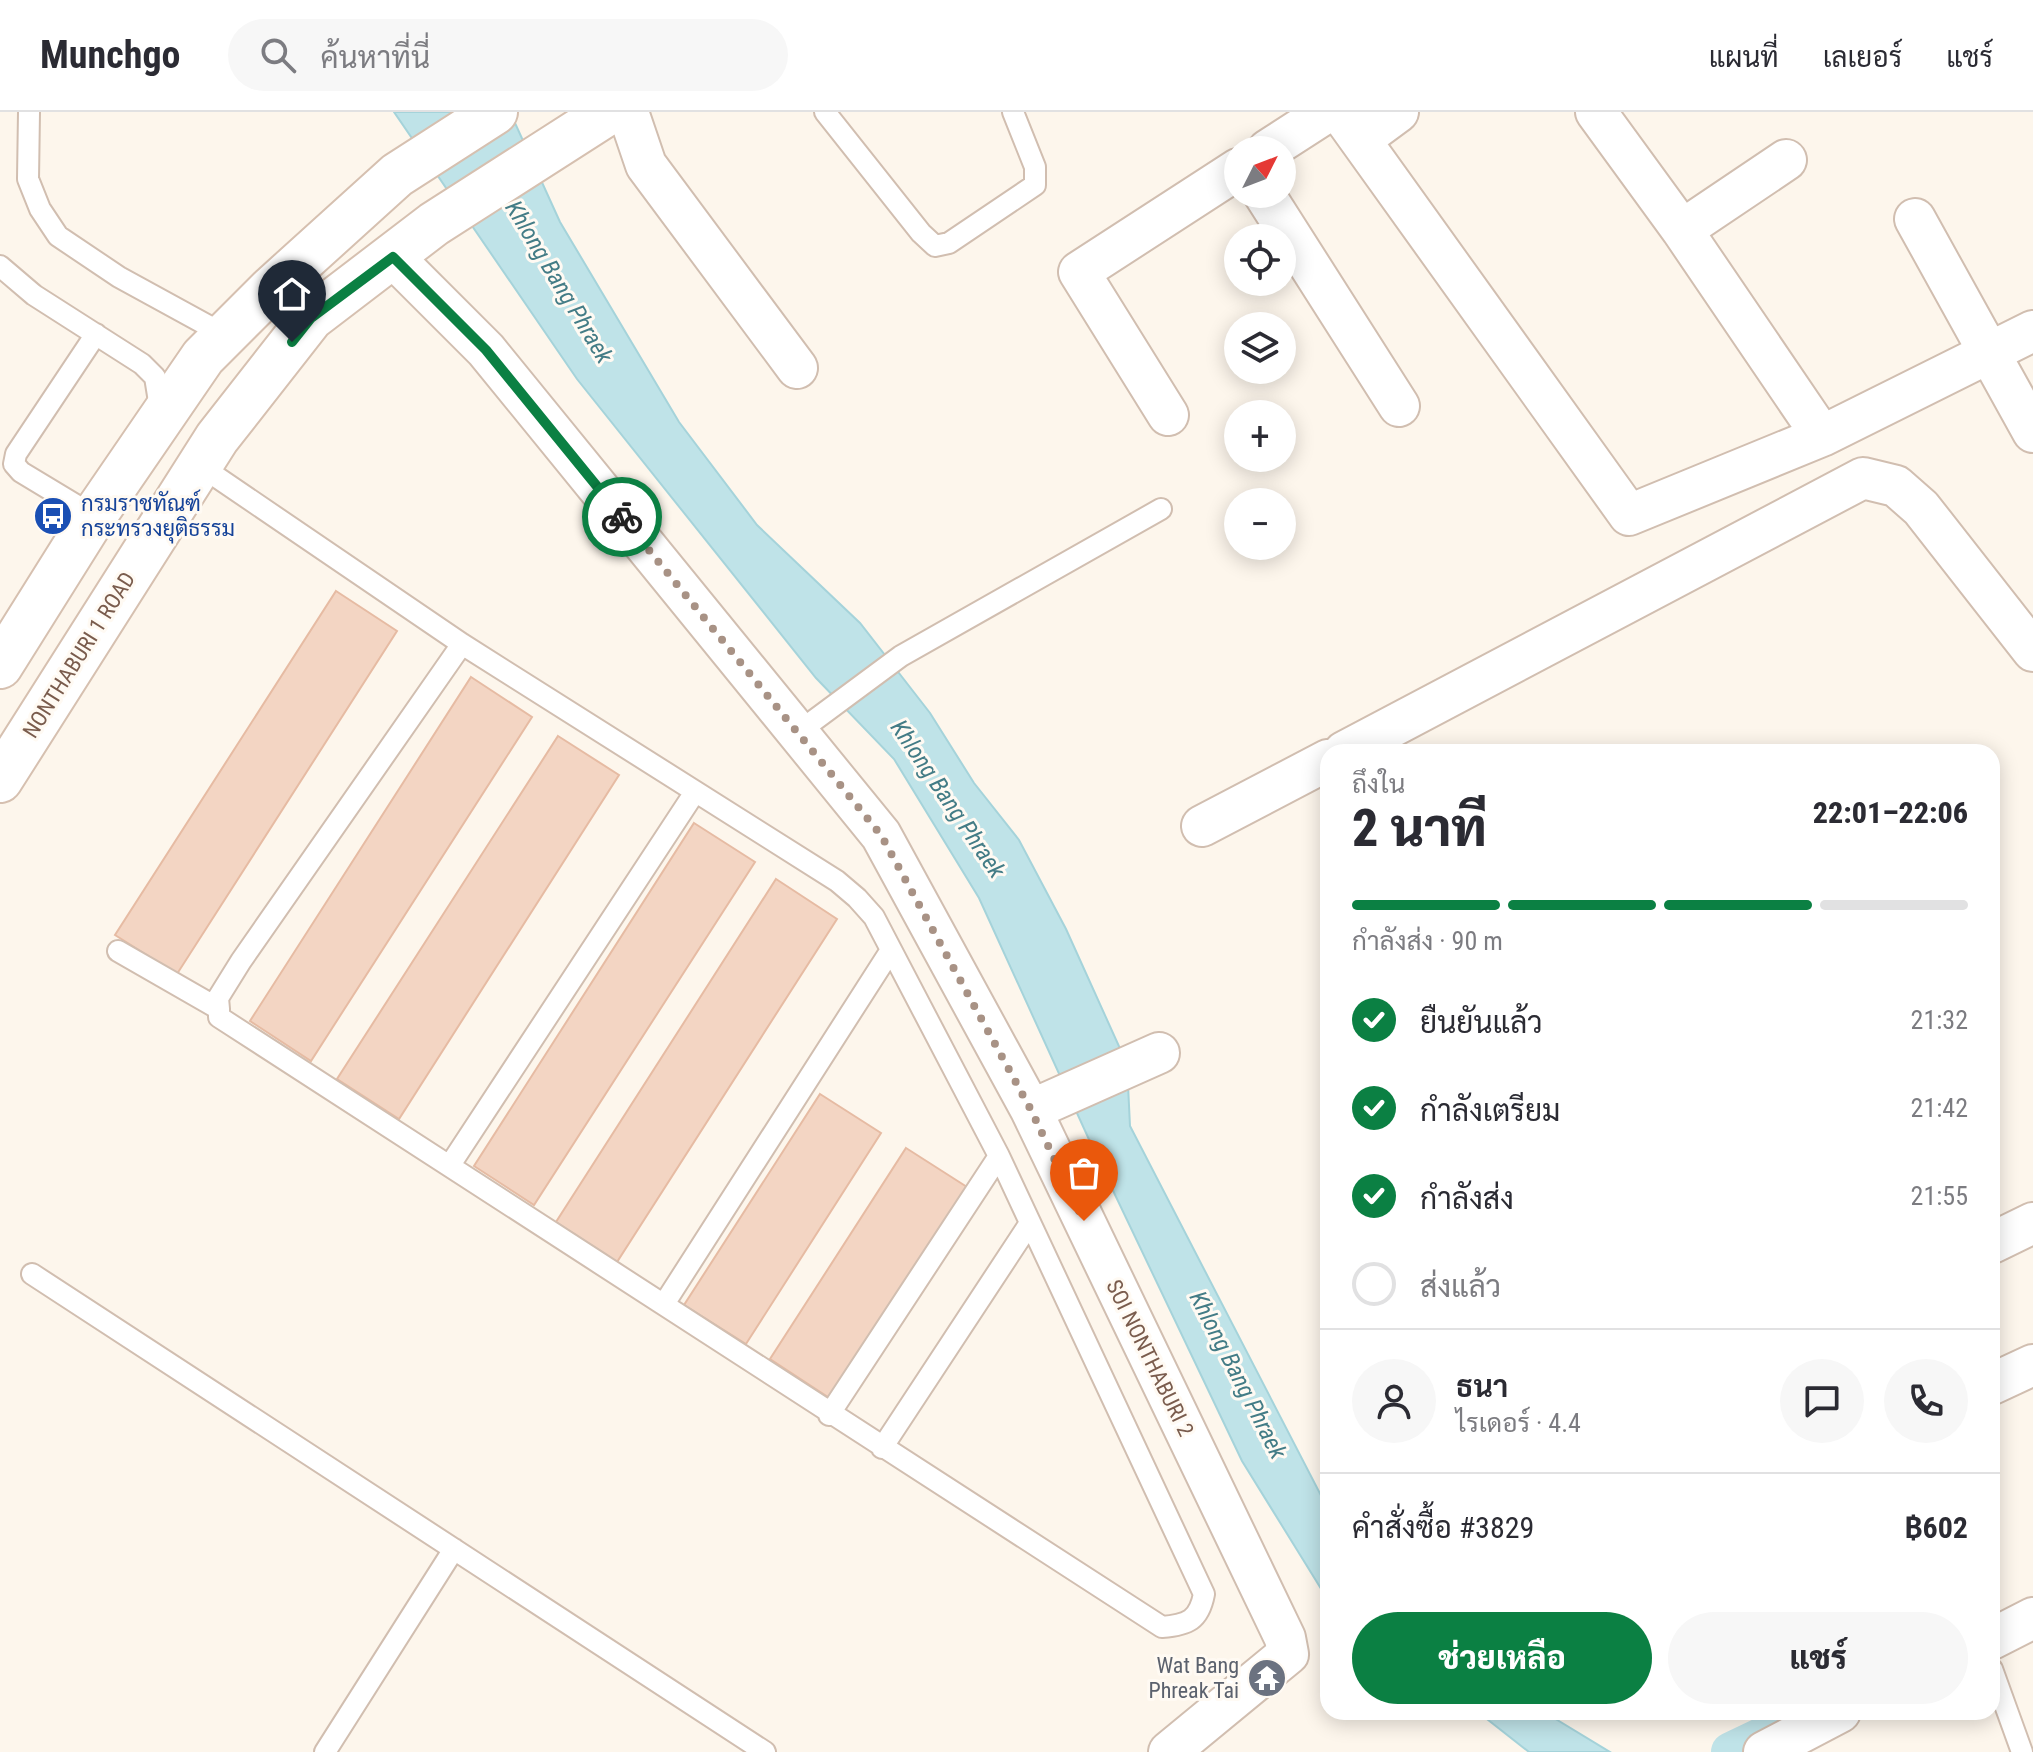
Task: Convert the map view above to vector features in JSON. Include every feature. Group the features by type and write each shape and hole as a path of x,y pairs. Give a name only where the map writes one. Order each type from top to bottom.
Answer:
{"main road":[{"path":"0,666 94,516 203,357 397,175 495,112"},
{"name":"NONTHABURI 1 ROAD","path":"0,780 217,438 311,318 434,224 609,112"}],"street":[{"path":"628,112 646,165 797,368"},
{"path":"1290,136 1327,112"},
{"path":"1398,112 1350,126 1629,515 1822,436 2033,331"},
{"path":"1596,112 1682,230 1822,436"},
{"path":"1682,230 1786,160"},
{"path":"1168,415 1079,272 1224,178"},
{"path":"1273,208 1399,406"},
{"path":"1915,219 1987,354 2033,432"},
{"name":"SOI NONTHABURI 2","path":"393,257 486,350 881,835 1041,1105 1285,1638 1288,1654 1169,1752"},
{"path":"1359,744 1863,478 1896,486 1921,508 2033,651"},
{"path":"1202,826 1320,764"},
{"path":"1041,1105 1149,1058"},
{"path":"2000,1239 2033,1223"},
{"path":"2000,1380 2033,1365"},
{"path":"2000,1635 2033,1618"},
{"path":"1764,1752 1825,1720"}],"lane":[{"path":"29,112 28,179 40,209 58,236 119,277 225,335"},
{"path":"825,112 921,233 935,246 949,243 1035,185 1035,167 1013,112"},
{"path":"0,266 34,295 142,364 155,377 161,417"},
{"path":"94,516 7,466 96,334"},
{"path":"199,465 462,644 837,881 874,917 999,1156 1204,1594 1201,1610 1184,1625 1162,1627 829,1415 664,1304 219,1017 218,998 241,961 462,644"},
{"path":"797,733 901,656 1161,509"},
{"path":"450,1165 695,792"},
{"path":"664,1304 891,950"},
{"path":"118,951 219,1009"},
{"path":"829,1415 999,1156"},
{"path":"882,1448 1030,1223"},
{"path":"32,1274 765,1752"},
{"path":"325,1752 454,1549"},
{"path":"2000,1691 2022,1752"}],"water":[{"name":"Khlong Bang Phraek","path":"394,112 510,112 560,222 679,422 757,525 860,623 930,713 974,783 1019,840 1066,929 1127,1064 1130,1126 1320,1494 1320,1587 1242,1461 1097,1157 979,898 894,759 816,678 577,379"},
{"path":"1488,1720 1557,1720 1610,1752 1529,1752"}],"building":[{"path":"336,591 397,631 177,974 115,935"},
{"path":"471,677 532,717 311,1061 250,1021"},
{"path":"558,736 619,775 399,1119 337,1079"},
{"path":"694,823 755,862 534,1205 474,1166"},
{"path":"776,879 837,919 617,1262 556,1222"},
{"path":"820,1094 881,1133 746,1344 684,1305"},
{"path":"906,1148 967,1187 831,1399 770,1359"}],"waterway":[{"path":"1731,1752 1796,1721"}],"way so far":[{"path":"622,517 881,835 1031,1110 1084,1221"}],"place":[{"name":"กรมราชทัณฑ์ กระทรวงยุติธรรม","path":"53,516"},
{"name":"Wat Bang Phreak Tai","path":"1267,1678"}],"route":[{"path":"292,342 311,318 393,257 486,350 622,517"}]}
